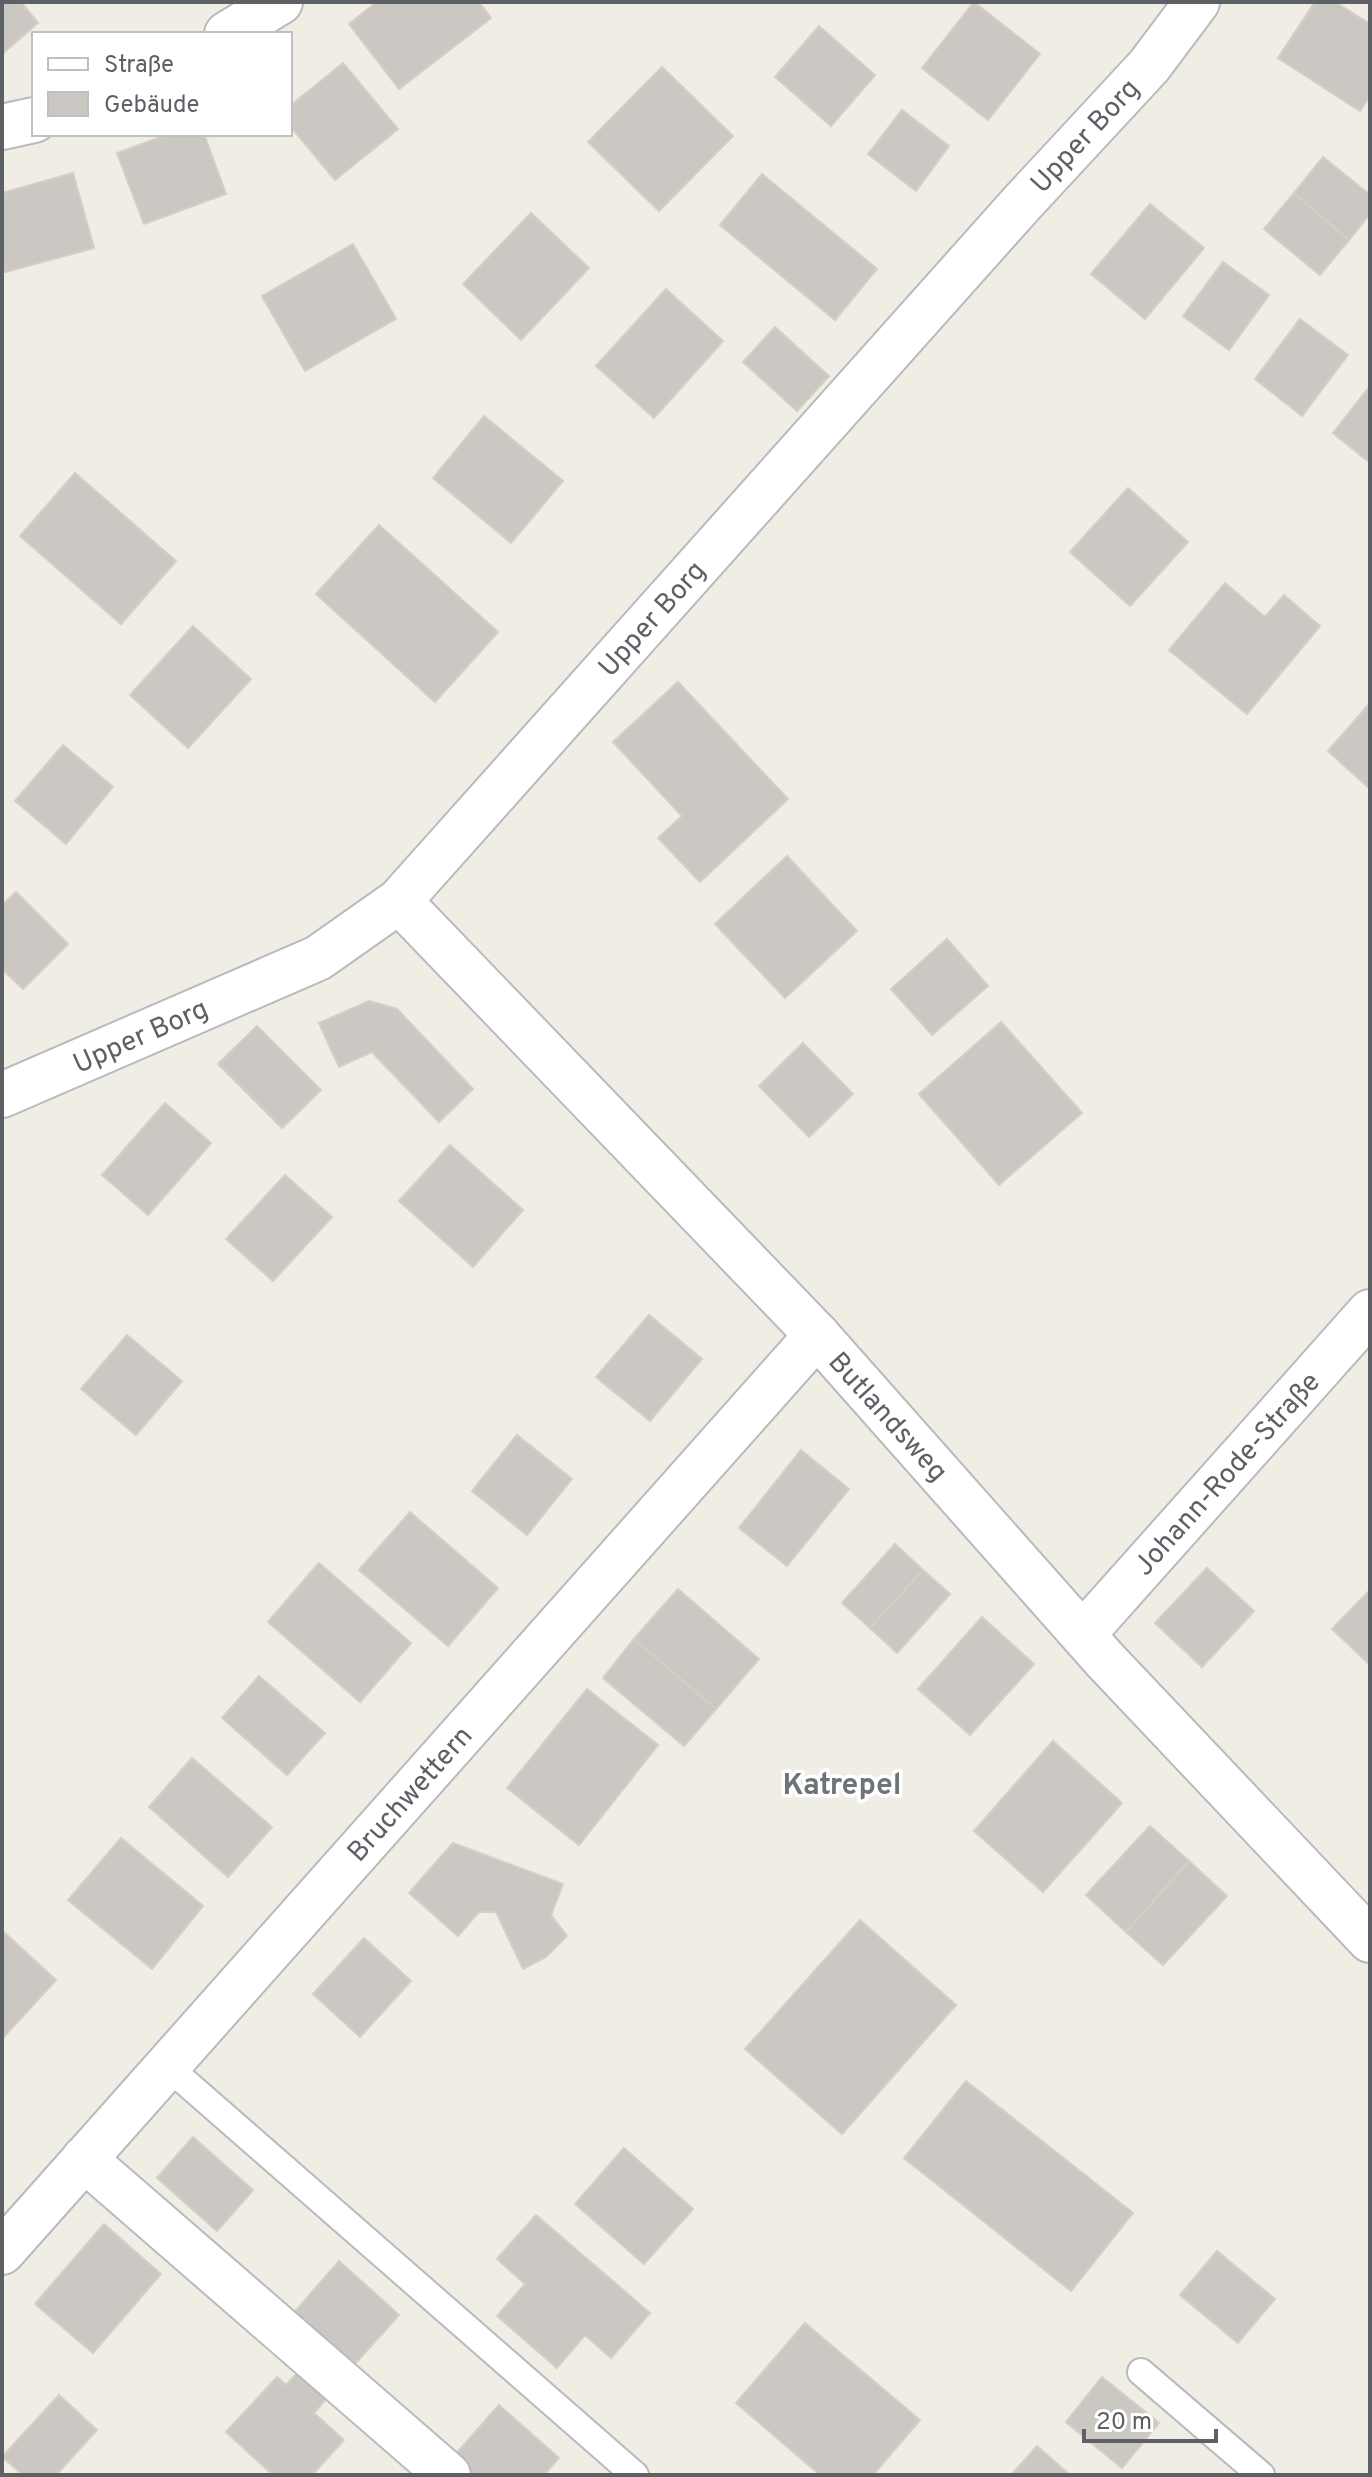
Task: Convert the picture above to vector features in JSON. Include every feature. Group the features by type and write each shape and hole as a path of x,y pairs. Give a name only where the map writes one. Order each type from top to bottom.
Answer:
{"street":[{"path":"230,32 280,2"},
{"name":"Upper Borg","path":"2,1095 318,958 399,901 1022,203 1149,66 1197,2"},
{"path":"2,127 32,120"},
{"name":"Butlandsweg","path":"399,901 817,1335 1083,1634 1370,1940"},
{"name":"Johann-Rode-Straße","path":"1083,1634 1370,1312"},
{"name":"Bruchwettern","path":"2,2252 817,1335"},
{"path":"84,2159 448,2475"}],"lane":[{"path":"167,2066 635,2475"},
{"path":"1141,2372 1261,2475"}],"building":[{"path":"2,2 21,2 38,23 2,54"},
{"path":"377,2 479,2 491,18 399,89 349,24"},
{"path":"974,2 1040,54 988,120 922,68"},
{"path":"1315,2 1335,2 1370,24 1370,96 1360,111 1278,58"},
{"path":"819,26 875,75 831,126 775,77"},
{"path":"343,63 398,129 335,180 292,128 292,104"},
{"path":"662,67 733,136 659,211 588,142"},
{"path":"902,110 949,146 916,191 868,154"},
{"path":"164,136 205,136 226,194 144,224 117,153"},
{"path":"1323,157 1370,195 1370,214 1349,240 1294,193"},
{"path":"73,173 94,248 2,273 2,193"},
{"path":"762,174 877,269 835,320 720,225"},
{"path":"1294,193 1349,240 1320,275 1264,229"},
{"path":"1150,204 1204,248 1145,319 1091,274"},
{"path":"531,213 589,268 521,340 463,284"},
{"path":"353,244 396,319 305,371 262,296"},
{"path":"1223,262 1269,295 1229,350 1183,316"},
{"path":"666,289 723,341 654,418 596,366"},
{"path":"1300,319 1348,355 1302,416 1255,379"},
{"path":"775,327 829,376 797,411 743,362"},
{"path":"1370,386 1370,463 1333,433"},
{"path":"484,416 563,481 511,543 433,478"},
{"path":"75,473 176,561 121,624 20,536"},
{"path":"1128,488 1188,542 1130,606 1070,552"},
{"path":"379,525 498,632 435,702 316,594"},
{"path":"1225,583 1265,617 1284,595 1320,626 1247,714 1169,650"},
{"path":"193,626 251,679 188,748 130,695"},
{"path":"678,682 788,799 700,882 658,838 682,816 613,742"},
{"path":"1370,703 1370,789 1328,751"},
{"path":"63,745 113,787 66,844 15,801"},
{"path":"787,856 857,931 785,998 715,924"},
{"path":"16,892 68,944 23,989 2,969 2,905"},
{"path":"947,939 988,986 932,1035 891,989"},
{"path":"369,1001 397,1009 473,1089 439,1122 372,1052 339,1067 319,1023"},
{"path":"1001,1022 1082,1113 999,1185 919,1094"},
{"path":"257,1026 321,1090 282,1128 218,1064"},
{"path":"803,1043 853,1094 809,1137 759,1086"},
{"path":"165,1103 211,1143 148,1215 102,1175"},
{"path":"450,1145 523,1210 473,1267 399,1201"},
{"path":"285,1175 332,1217 273,1281 226,1239"},
{"path":"649,1315 702,1359 650,1421 596,1377"},
{"path":"127,1335 182,1381 136,1435 81,1389"},
{"path":"517,1435 572,1479 527,1535 472,1491"},
{"path":"801,1450 849,1489 787,1566 739,1528"},
{"path":"410,1512 498,1588 448,1646 359,1570"},
{"path":"895,1544 923,1570 870,1628 842,1603"},
{"path":"319,1563 411,1643 360,1702 268,1622"},
{"path":"1207,1568 1254,1611 1202,1667 1155,1623"},
{"path":"923,1570 950,1594 897,1653 870,1628"},
{"path":"678,1589 759,1659 716,1709 634,1639"},
{"path":"1370,1590 1370,1665 1332,1629"},
{"path":"982,1617 1034,1664 970,1735 918,1689"},
{"path":"634,1639 716,1709 684,1746 603,1678"},
{"path":"259,1676 325,1733 287,1775 222,1718"},
{"path":"587,1689 658,1745 579,1845 507,1788"},
{"path":"1053,1741 1122,1803 1043,1892 974,1831"},
{"path":"192,1758 272,1827 228,1877 149,1807"},
{"path":"1150,1826 1189,1861 1126,1932 1086,1895"},
{"path":"121,1838 203,1906 152,1969 68,1900"},
{"path":"453,1843 563,1884 551,1915 567,1936 546,1957 523,1969 496,1912 479,1912 458,1936 409,1893"},
{"path":"1189,1861 1227,1896 1163,1965 1126,1932"},
{"path":"860,1920 956,2005 842,2134 745,2049"},
{"path":"5,1933 56,1980 2,2039 2,1936"},
{"path":"364,1938 411,1981 360,2037 313,1994"},
{"path":"966,2081 1133,2213 1071,2291 904,2158"},
{"path":"193,2137 253,2190 217,2231 157,2178"},
{"path":"624,2148 693,2209 644,2264 575,2204"},
{"path":"536,2215 650,2313 611,2358 585,2335 557,2368 497,2316 525,2284 497,2259"},
{"path":"104,2224 161,2274 93,2353 35,2304"},
{"path":"1217,2251 1275,2299 1238,2343 1180,2295"},
{"path":"339,2261 399,2315 353,2366 293,2314"},
{"path":"805,2323 920,2420 873,2475 820,2475 736,2403"},
{"path":"299,2371 328,2397 314,2413 344,2440 312,2475 273,2475 226,2432 277,2377 286,2385"},
{"path":"1102,2377 1159,2423 1122,2468 1066,2422"},
{"path":"59,2395 97,2430 56,2475 23,2475 2,2457"},
{"path":"499,2405 559,2458 544,2475 474,2475 453,2457"},
{"path":"1037,2446 1070,2475 1011,2475"}],"district":[{"name":"Katrepel","path":"842,1784"}]}
